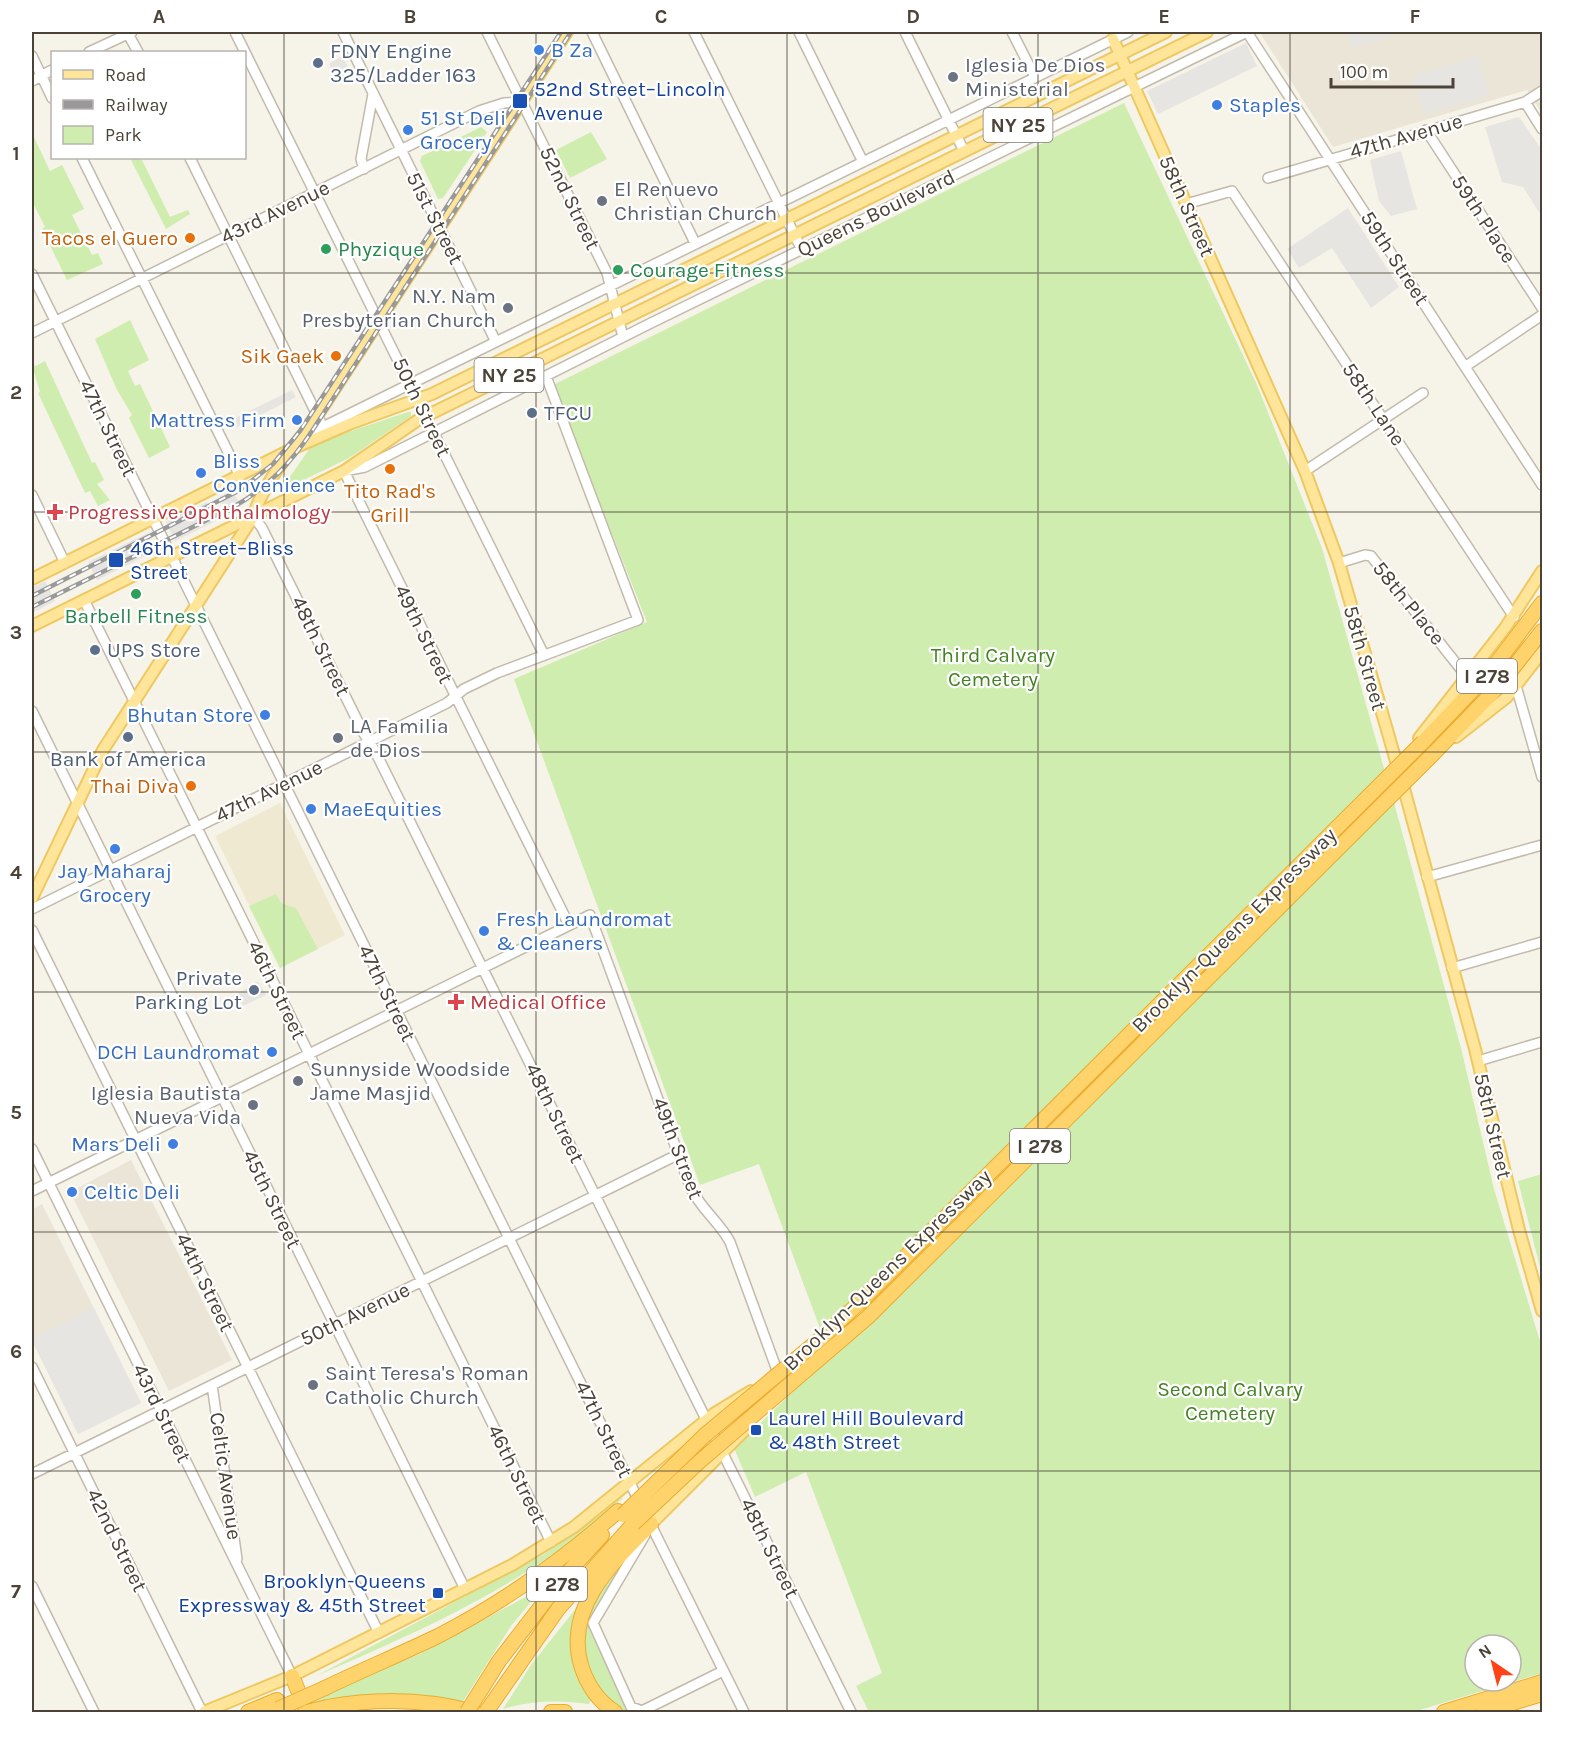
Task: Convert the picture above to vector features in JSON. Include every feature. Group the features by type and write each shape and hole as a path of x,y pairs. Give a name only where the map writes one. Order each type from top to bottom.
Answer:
{"highway":[{"name":"Brooklyn-Queens Expressway","path":"466,1713 500,1661 562,1579 684,1455 861,1301 1423,742 1489,673 1542,603"},
{"name":"Brooklyn-Queens Expressway","path":"486,1713 625,1517 714,1449 868,1317 1434,753 1497,688 1542,631"},
{"path":"248,1713 276,1707 439,1635 540,1575 625,1517"},
{"path":"615,1713 600,1700 586,1679 578,1652 578,1629 585,1607 598,1584 651,1524"},
{"path":"292,1676 308,1713 327,1707 367,1702 408,1701 474,1713"},
{"path":"1443,1713 1542,1682"},
{"path":"1460,1713 1542,1687"},
{"path":"1483,1713 1542,1694"},
{"path":"1500,1713 1542,1699"},
{"path":"551,1713 565,1713"}],"main road":[{"path":"32,898 100,755 134,699 253,516 294,447 317,416 439,225 567,32"},
{"name":"Queens Boulevard","path":"32,579 294,447 349,424 419,400 1166,32"},
{"name":"Queens Boulevard","path":"32,626 344,471 392,435 426,416 1207,32"},
{"name":"58th Street","path":"1111,35 1305,471 1339,563 1478,1061 1507,1185 1542,1311"},
{"path":"651,1524 829,1341 1399,775 1407,753 1514,617 1542,571"},
{"path":"1399,775 1411,772 1494,708 1516,686 1542,652"},
{"path":"203,1713 292,1676 348,1649 551,1542 707,1420 829,1341"}],"street":[{"path":"90,51 129,32 138,51"},
{"name":"50th Street","path":"235,32 244,51"},
{"name":"51st Street","path":"343,32 496,342"},
{"name":"52nd Street","path":"487,32 610,286 623,337"},
{"path":"592,32 695,243"},
{"path":"694,32 802,250"},
{"path":"799,32 862,162"},
{"path":"905,32 964,151"},
{"path":"1012,32 1035,77"},
{"name":"Queens Boulevard","path":"294,447 323,427 949,120 1035,77 1111,35 1128,32"},
{"name":"Queens Boulevard","path":"344,471 365,467 623,337 1247,32"},
{"name":"59th Street","path":"1247,32 1542,485"},
{"name":"50th Street","path":"246,54 544,655"},
{"path":"32,56 51,96"},
{"path":"32,81 51,71"},
{"name":"47th Avenue","path":"1268,178 1525,102 1542,91"},
{"path":"364,169 362,159 373,94"},
{"name":"43rd Avenue","path":"32,333 483,110 522,102"},
{"path":"1525,102 1542,129"},
{"name":"59th Place","path":"1426,130 1542,308"},
{"path":"82,159 240,476"},
{"path":"190,159 323,427"},
{"name":"58th Lane","path":"1186,204 1232,191 1514,617"},
{"name":"47th Street","path":"32,274 744,1713"},
{"path":"1466,366 1542,315"},
{"name":"47th Avenue","path":"32,909 447,704 464,688 489,676 638,620 546,376"},
{"path":"1305,471 1423,393"},
{"name":"49th Street","path":"344,471 569,925 590,915 696,1200 730,1242 778,1373"},
{"path":"32,495 65,563"},
{"name":"48th Street","path":"253,516 483,968 851,1713"},
{"name":"58th Place","path":"1339,563 1365,555 1371,556 1467,677"},
{"name":"46th Street","path":"84,600 551,1542"},
{"path":"1516,686 1542,777"},
{"name":"45th Street","path":"32,711 465,1589"},
{"path":"1427,877 1542,845"},
{"path":"32,1191 569,925"},
{"name":"44th Street","path":"32,930 379,1633"},
{"path":"1452,968 1542,942"},
{"path":"1478,1061 1542,1042"},
{"name":"43rd Street","path":"32,1149 292,1676"},
{"name":"50th Avenue","path":"32,1474 679,1154"},
{"name":"42nd Street","path":"32,1367 203,1713"},
{"name":"Celtic Avenue","path":"212,1385 238,1568"},
{"path":"216,1523 231,1515"},
{"path":"651,1524 595,1617 593,1625 630,1705 638,1711 723,1671"},
{"path":"32,1586 94,1713"}],"shaded area":[{"path":"1345,32 1403,32 1352,48"},
{"path":"1542,32 1542,113 1527,90 1333,147 1260,33"},
{"path":"1246,43 1257,66 1158,114 1147,91"},
{"path":"342,56 351,73 337,80 329,64"},
{"path":"1477,57 1489,95 1424,114 1413,76"},
{"path":"1519,117 1542,150 1542,217 1523,187 1502,182 1485,127"},
{"path":"1401,151 1417,209 1391,216 1379,201 1370,160"},
{"path":"1348,208 1399,287 1371,308 1332,248 1299,268 1287,249"},
{"path":"292,390 296,397 233,429 229,421"},
{"path":"232,491 241,505 227,513 219,497"},
{"path":"207,502 216,521 175,541 166,522"},
{"path":"148,533 156,551 97,580 88,562"},
{"path":"45,581 55,601 32,613 32,588"},
{"path":"280,803 345,935 280,968 215,836"},
{"name":"Private Parking Lot","path":"258,981 266,995 243,1006 237,994"},
{"path":"131,1160 232,1360 169,1391 70,1192"},
{"path":"42,1204 141,1403 78,1434 32,1341 32,1210"},
{"path":"94,1308 141,1403 78,1434 32,1339"}],"green space":[{"name":"Third Calvary Cemetery","path":"1124,103 1257,385 1322,548 1385,772 821,1331 759,1164 700,1185 514,679 647,622 553,385"},
{"path":"481,127 487,132 443,198 438,199 420,161 422,156"},
{"path":"591,132 607,159 570,178 556,150"},
{"path":"32,133 50,171 62,165 84,209 72,215 92,255 98,253 103,264 67,280 42,229 45,227 32,201"},
{"path":"131,159 141,159 170,217 188,210 190,214 166,229"},
{"path":"130,320 149,360 128,371 135,386 140,384 170,447 149,458 129,418 132,415 117,390 95,339"},
{"path":"45,361 92,463 95,462 104,480 97,484 110,500 98,506 90,491 85,493 38,393 40,392 32,365 36,366"},
{"path":"411,412 411,416 349,458 287,488 285,484 310,448 339,435"},
{"name":"Second Calvary Cemetery","path":"1393,799 1461,1048 1494,1189 1542,1348 1542,1673 1523,1679 1523,1633 1463,1633 1463,1693 1476,1693 1413,1712 869,1712 856,1686 882,1673 806,1472 755,1497 734,1448 816,1370"},
{"path":"276,894 281,903 296,908 318,949 280,968 249,906"},
{"path":"1542,1174 1542,1275 1518,1181"},
{"path":"623,1498 588,1528 515,1579 439,1621 316,1676 543,1555"},
{"path":"626,1560 590,1618 589,1629 629,1712 621,1711 612,1704 595,1680 588,1665 584,1637 586,1623 598,1595 616,1569"},
{"path":"531,1594 535,1597 511,1626 462,1703 311,1706 308,1700 420,1654"},
{"path":"585,1597 573,1638 592,1698 589,1704 546,1702 503,1709 531,1665"},
{"path":"349,1709 437,1712 326,1712"}],"railway":[{"path":"32,596 240,490 273,464 300,431 561,32"},
{"path":"32,607 235,506 258,491 287,464 312,431 571,32"}],"place":[{"name":"B Za","path":"539,50"},
{"name":"FDNY Engine 325/Ladder 163","path":"318,63"},
{"name":"Iglesia De Dios Ministerial","path":"953,77"},
{"name":"52nd Street–Lincoln Avenue","path":"520,101"},
{"name":"Staples","path":"1217,105"},
{"name":"51 St Deli Grocery","path":"408,130"},
{"name":"El Renuevo Christian Church","path":"602,201"},
{"name":"Tacos el Guero","path":"190,238"},
{"name":"Phyzique","path":"326,249"},
{"name":"Courage Fitness","path":"618,270"},
{"name":"N.Y. Nam Presbyterian Church","path":"508,308"},
{"name":"Sik Gaek","path":"336,356"},
{"name":"TFCU","path":"532,413"},
{"name":"Mattress Firm","path":"297,420"},
{"name":"Tito Rad's Grill","path":"390,469"},
{"name":"Bliss Convenience","path":"201,473"},
{"name":"Progressive Ophthalmology","path":"55,512"},
{"name":"46th Street–Bliss Street","path":"116,560"},
{"name":"Barbell Fitness","path":"136,594"},
{"name":"UPS Store","path":"95,650"},
{"name":"Bhutan Store","path":"265,715"},
{"name":"Bank of America","path":"128,737"},
{"name":"LA Familia de Dios","path":"338,738"},
{"name":"Thai Diva","path":"191,786"},
{"name":"MaeEquities","path":"311,809"},
{"name":"Jay Maharaj Grocery","path":"115,849"},
{"name":"Fresh Laundromat & Cleaners","path":"484,931"},
{"name":"Private Parking Lot","path":"254,990"},
{"name":"Medical Office","path":"456,1002"},
{"name":"DCH Laundromat","path":"272,1052"},
{"name":"Sunnyside Woodside Jame Masjid","path":"298,1081"},
{"name":"Iglesia Bautista Nueva Vida","path":"253,1105"},
{"name":"Mars Deli","path":"173,1144"},
{"name":"Celtic Deli","path":"72,1192"},
{"name":"Saint Teresa's Roman Catholic Church","path":"313,1385"},
{"name":"Laurel Hill Boulevard & 48th Street","path":"756,1430"},
{"name":"Brooklyn-Queens Expressway & 45th Street","path":"438,1593"}]}
